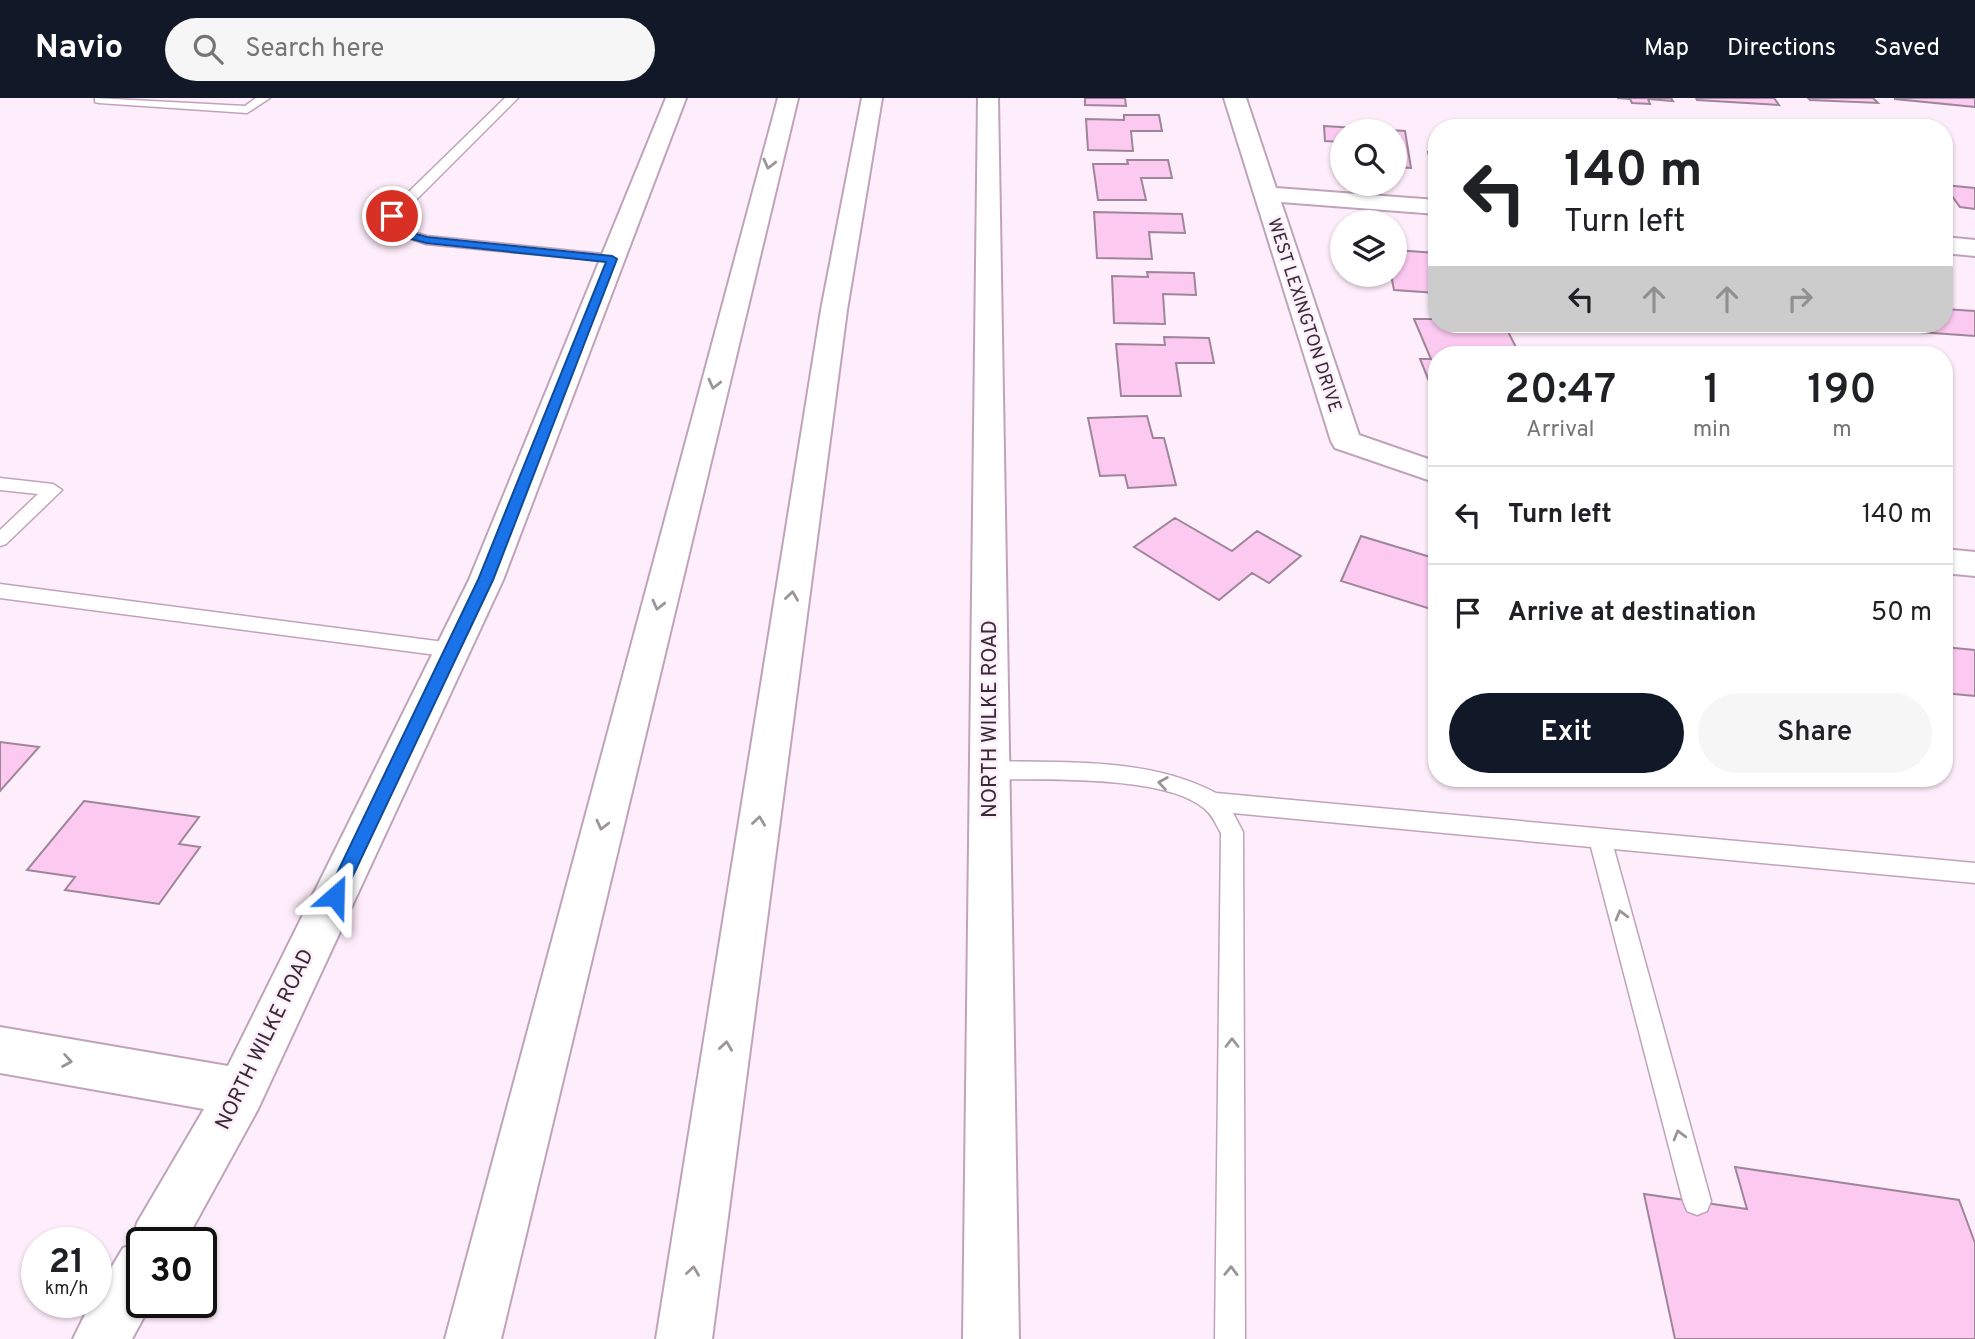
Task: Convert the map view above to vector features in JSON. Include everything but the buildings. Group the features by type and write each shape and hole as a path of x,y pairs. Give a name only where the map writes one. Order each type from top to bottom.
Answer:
{"main road":[{"name":"NORTH WILKE ROAD","path":"164,1227 241,1092 486,580 676,98"},
{"path":"473,1339 788,98"},
{"path":"684,1339 834,310 872,98"},
{"name":"NORTH WILKE ROAD","path":"988,98 990,1339"},
{"name":"WEST LEXINGTON DRIVE","path":"1236,98 1346,440 1428,470"},
{"path":"1266,194 1428,206"},
{"path":"1953,246 1975,248"},
{"path":"1953,562 1975,564"},
{"path":"0,1049 241,1092"},
{"path":"101,1339 126,1295"}],"lane":[{"path":"99,100 247,110 264,98"},
{"path":"513,98 392,216 398,232 426,240 612,259"},
{"path":"0,484 53,490 0,540"},
{"path":"0,591 452,650"},
{"path":"989,770 1118,776 1180,786 1213,802 1975,873"},
{"path":"1213,802 1232,832 1230,1339"},
{"path":"1600,838 1697,1201"}],"route":[{"path":"335,896 486,580 612,259 426,240 398,232 392,216"}]}
